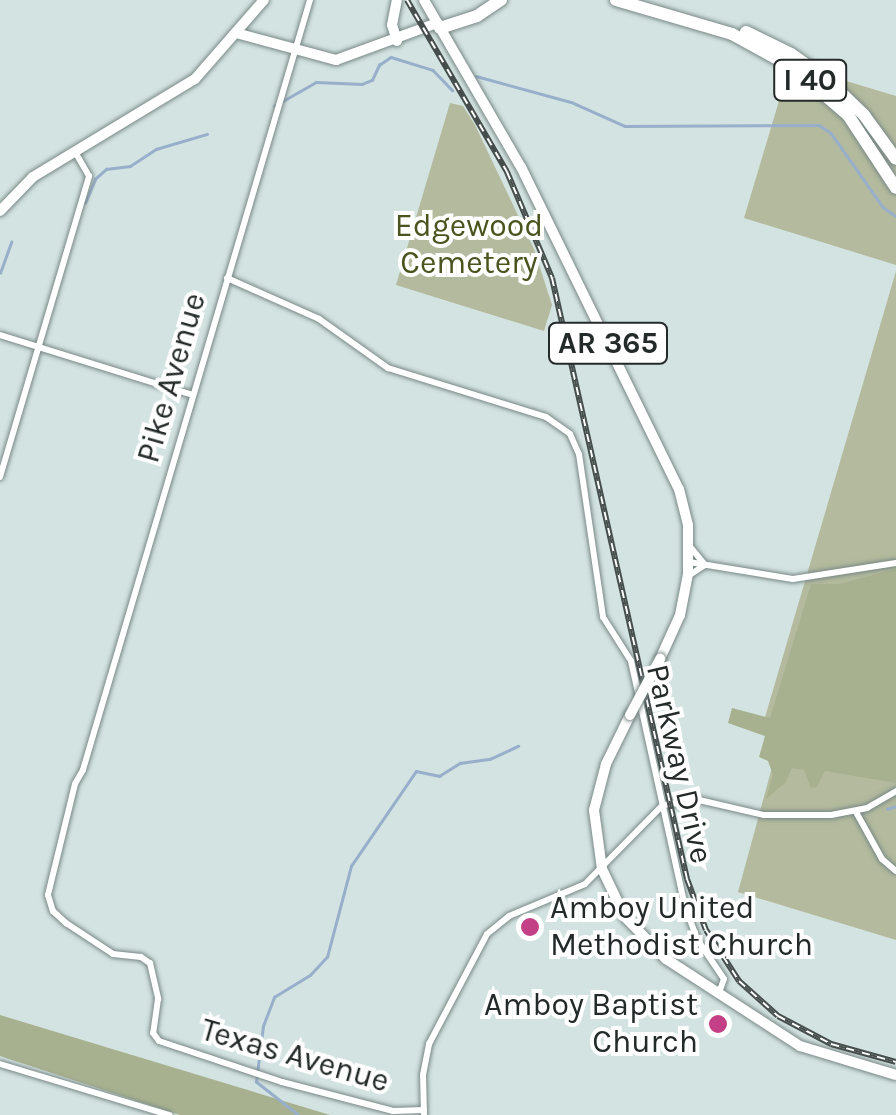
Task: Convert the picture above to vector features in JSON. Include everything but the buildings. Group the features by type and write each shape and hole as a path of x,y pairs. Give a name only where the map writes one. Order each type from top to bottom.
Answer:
{"highway":[{"path":"438,25 466,15 478,0"},
{"path":"438,25 468,20 501,0"},
{"name":"I 40","path":"616,0 748,32 809,66 856,107 896,160"},
{"name":"I 40","path":"644,0 664,10"},
{"name":"I 40","path":"688,17 753,44 814,84 858,128 896,188"}],"main road":[{"path":"0,211 26,182 194,79 264,0"},
{"path":"397,0 392,25 397,41"},
{"name":"AR 365","path":"424,0 518,162 683,500 689,545 688,577 680,615 606,764 594,803 598,865 617,904 644,940 719,994 810,1051 896,1075"},
{"path":"247,19 252,38"},
{"path":"232,38 252,38 342,60 438,25"}],"street":[{"name":"Pike Avenue","path":"154,1037 158,999 150,963 141,957 111,953 59,918 50,903 49,884 65,819 84,770 310,0"},
{"path":"0,478 90,176 74,151"},
{"name":"Parkway Drive","path":"230,268 240,282"},
{"name":"Parkway Drive","path":"228,278 267,299 319,319 382,365 546,417 570,434 578,454 603,617 629,656 661,811 691,926 724,978 719,994"},
{"path":"224,291 240,282"},
{"path":"0,336 193,395"},
{"path":"689,545 705,566"},
{"path":"688,562 804,579 896,564"},
{"path":"688,577 705,566"},
{"path":"424,1113 428,1048 486,934 505,918 571,893 661,811 695,800 774,816 833,815 872,806 896,791"},
{"path":"863,827 863,816 872,806"},
{"path":"856,812 882,859 896,871"},
{"path":"833,815 863,827"},
{"path":"598,865 614,857"},
{"name":"Texas Avenue","path":"154,1037 256,1072 393,1111 424,1113"},
{"path":"0,1064 169,1115"}],"green space":[{"path":"790,64 896,96 896,265 744,218"},
{"name":"Edgewood Cemetery","path":"450,103 463,106 475,125 534,249 552,305 544,331 396,285"},
{"path":"896,271 896,940 738,892 780,738 761,731"},
{"path":"896,569 896,783 825,771 817,787 811,788 804,770 792,768 785,783 766,799 773,775 768,761 759,757 765,736 728,723 732,708 770,718 811,584 839,584"},
{"path":"0,1015 330,1115 180,1115 0,1056"}],"waterway":[{"path":"274,106 316,82 362,84 372,80 379,65 391,57 433,70 452,90"},
{"path":"476,76 571,102 625,126 819,125 831,133 883,207 896,216"},
{"path":"85,203 95,179 106,169 130,166 156,149 207,134"},
{"path":"0,273 11,242"},
{"path":"298,1115 256,1082 263,1026 274,997 310,975 327,957 351,866 416,771 439,776 460,763 490,759 518,746"},
{"path":"887,809 896,806"}],"railway":[{"path":"407,0 507,172 552,278 687,879 706,930 739,981 778,1016 831,1044 896,1062"}],"place":[{"name":"Amboy United Methodist Church","path":"530,927"},
{"name":"Amboy Baptist Church","path":"718,1024"}]}
